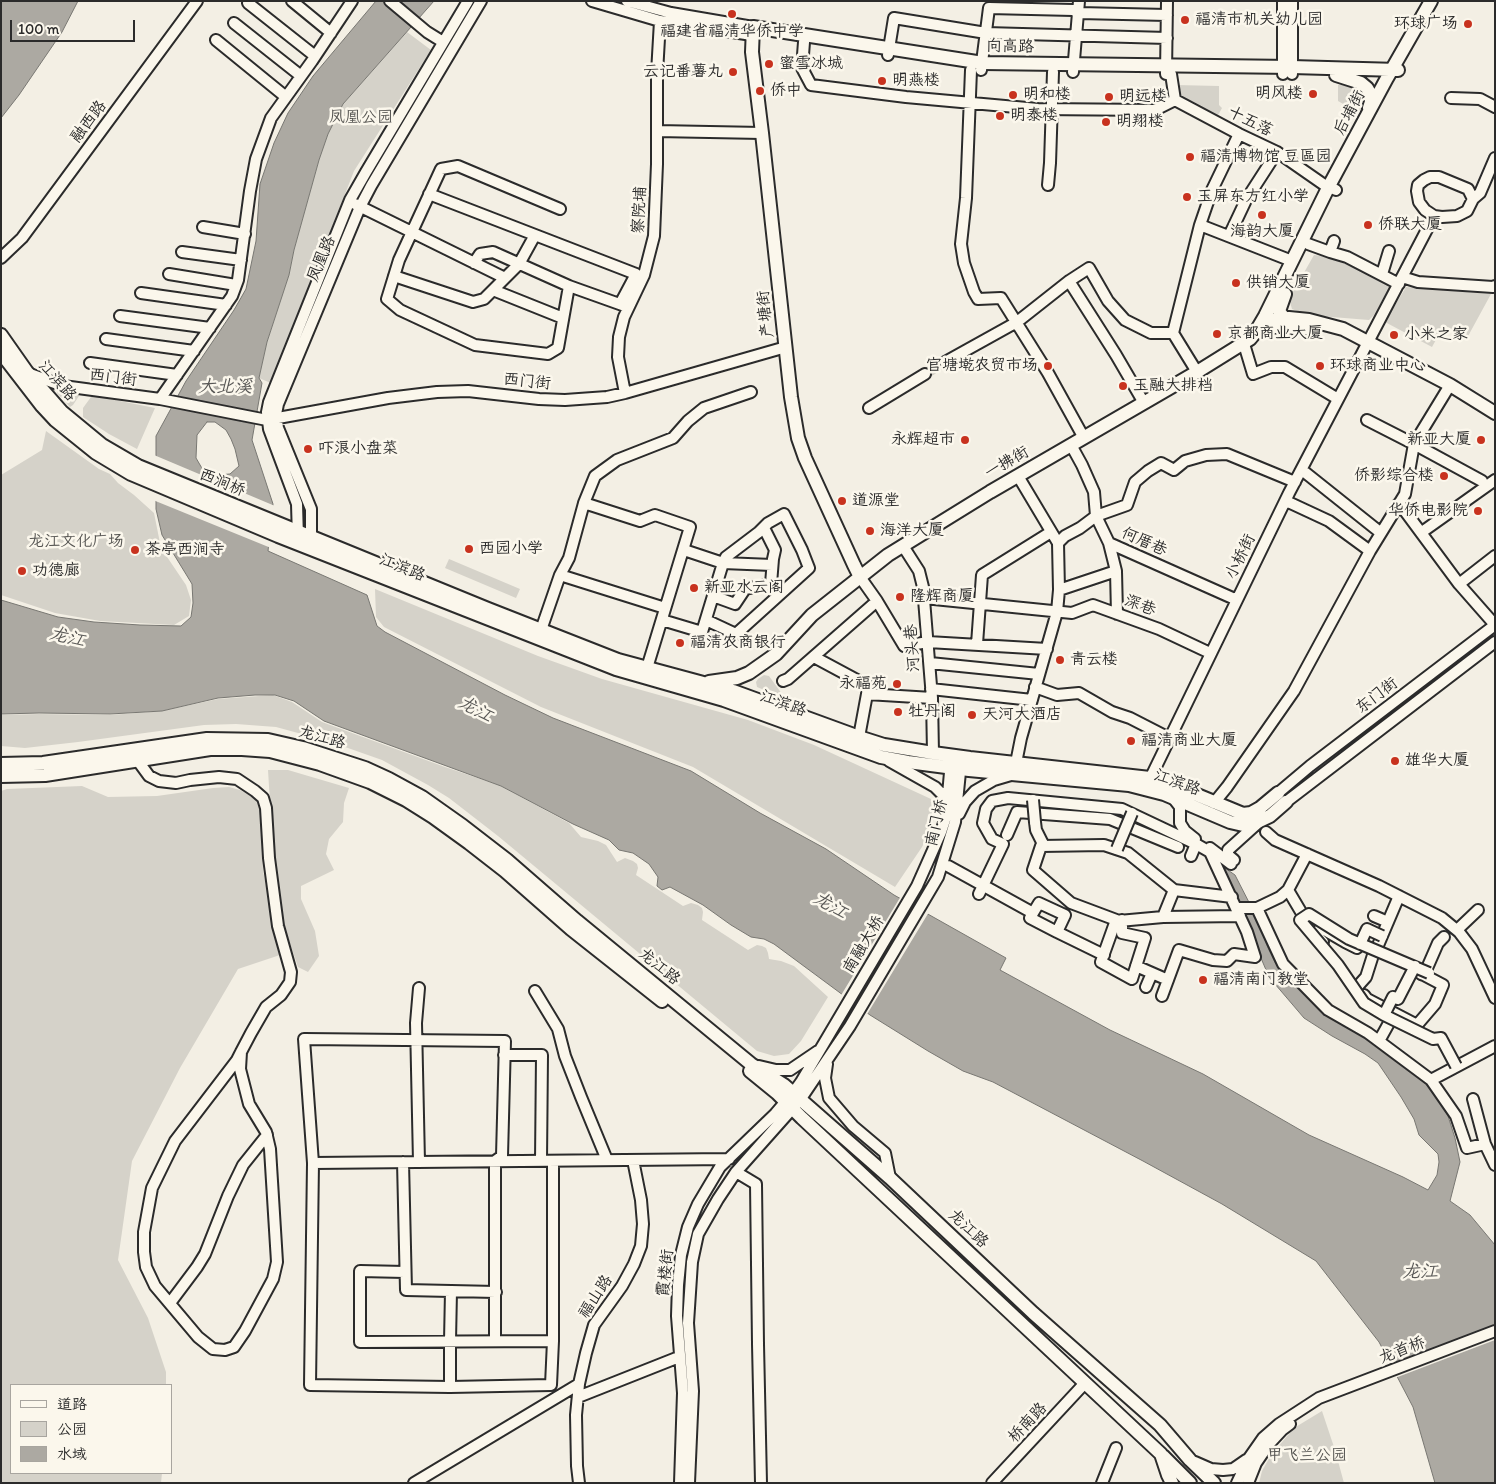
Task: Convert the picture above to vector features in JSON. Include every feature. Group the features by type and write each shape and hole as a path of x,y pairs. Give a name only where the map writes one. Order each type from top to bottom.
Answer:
{"main road":[{"name":"后埔街","path":"1265,319 1292,261 1431,1"},
{"name":"后埔街","path":"1284,318 1279,311 1280,306 1332,188 1368,114 1438,1"},
{"name":"向高路","path":"749,30 804,42 888,52"},
{"name":"向高路","path":"749,30 978,67 1052,72 1288,71 1393,74"},
{"name":"产塘街","path":"749,30 783,348 798,438 805,458 854,565 857,579"},
{"name":"向高路","path":"978,67 1168,71"},
{"name":"向高路","path":"1288,71 1336,75 1393,74"},
{"name":"向高路","path":"1336,75 1361,83 1367,88 1371,95 1368,114"},
{"path":"1265,319 1309,320 1342,329 1450,385 1495,413"},
{"path":"1265,319 1273,327 1303,328 1340,336 1358,344 1368,342"},
{"name":"一拂街","path":"704,682 737,678 749,673 776,654 812,615 903,546 1018,476 1244,344 1265,319"},
{"name":"江滨路","path":"1,335 27,372 62,412 90,436 147,476"},
{"name":"江滨路","path":"1,352 55,420 96,453 132,474 147,476"},
{"name":"西涧桥","path":"147,476 280,531"},
{"name":"江滨路","path":"280,531 618,660 733,691 884,745 933,753 956,762"},
{"name":"江滨路","path":"311,543 589,660 724,700 881,757 908,762 956,762 1148,783 1168,783 1243,814 1251,813 1282,798"},
{"name":"龙江路","path":"1,764 43,763 207,739 268,740 332,756 365,768 422,797 475,835 751,1064 784,1085 793,1101 1161,1454 1172,1483"},
{"name":"龙江路","path":"1,776 45,775 210,749 242,749 270,751 320,764 370,782 406,800 469,843 505,871 571,929 769,1087 793,1101 890,1178 1032,1312 1160,1426 1190,1460 1214,1483"},
{"name":"江滨路","path":"1148,783 1172,797 1230,822 1243,824 1252,824 1270,816 1282,798"},
{"path":"1161,1454 1190,1483"}],"street":[{"name":"融西路","path":"1,258 22,238 197,1"},
{"path":"292,1 331,33"},
{"path":"163,400 177,375 232,296 241,260 256,159 271,118 316,56 352,1"},
{"path":"390,1 427,32 443,42"},
{"name":"凤凰路","path":"298,538 297,504 269,429 269,402 350,200 468,1"},
{"name":"凤凰路","path":"268,420 278,404 360,207 481,1"},
{"path":"592,1 660,21 749,30"},
{"name":"向高路","path":"627,1 671,14 749,30"},
{"path":"1074,72 1079,1"},
{"path":"804,42 802,68 811,85 969,104 1052,109 1155,110 1175,100 1168,71 1167,1"},
{"path":"1283,1 1288,71"},
{"path":"1288,71 1292,1"},
{"path":"248,3 316,56"},
{"path":"1084,438 1060,393 1001,298 978,298 964,263 961,244 965,209 969,104 986,33 988,8 1167,15"},
{"path":"888,52 894,18 986,33 1167,38"},
{"name":"察院埔","path":"626,393 618,357 625,306 644,274 654,236 657,73 660,21"},
{"path":"234,23 301,76"},
{"path":"216,40 286,97"},
{"path":"1048,185 1052,72"},
{"path":"1450,98 1480,99 1495,107"},
{"name":"十五落","path":"1175,100 1239,134 1278,152 1332,188"},
{"path":"657,132 759,133"},
{"path":"1197,372 1173,333 1200,225 1212,190 1239,134"},
{"path":"1229,236 1246,200 1278,152"},
{"path":"1473,199 1468,189 1439,177 1424,180 1418,185 1417,197 1425,210 1434,216 1457,216 1468,210 1473,199 1480,192 1495,158"},
{"path":"560,209 458,166 441,169 411,231 399,260 387,299 400,310 475,345 548,354 558,348 569,286"},
{"path":"429,194 636,274 625,306 569,286 493,252 480,254 474,263"},
{"path":"350,200 360,207 506,278"},
{"name":"小桥街","path":"1148,783 1295,482 1434,216"},
{"path":"1200,225 1292,261"},
{"path":"203,227 245,234"},
{"path":"394,276 473,302 484,299 518,264 535,235"},
{"path":"1330,252 1334,241"},
{"path":"1308,244 1347,257 1382,274 1401,280 1495,286"},
{"path":"1382,274 1389,251"},
{"path":"182,252 241,260"},
{"path":"945,362 1017,322 1069,281 1089,268 1108,301 1125,320 1151,333 1173,333"},
{"path":"169,274 236,285"},
{"path":"1069,281 1144,403"},
{"path":"493,290 563,318"},
{"path":"141,293 226,305"},
{"path":"120,316 210,328"},
{"path":"106,340 194,351"},
{"path":"1244,344 1253,374 1271,367 1285,367 1338,399"},
{"name":"西门街","path":"27,372 63,386 163,400 268,420 388,398 437,392 468,391 565,400 607,397 783,348"},
{"path":"90,364 177,375"},
{"path":"869,408 925,374"},
{"path":"1214,803 1294,691 1370,551 1406,494 1414,444 1450,385"},
{"path":"541,630 560,575 569,558 584,504 595,476 617,460 673,438 688,420 704,408 751,392"},
{"name":"凤凰路","path":"268,420 278,428 310,504 311,543"},
{"path":"1368,420 1482,481"},
{"name":"何厝巷","path":"1071,445 1094,492 1096,516 1109,543 1237,600"},
{"path":"1058,544 1064,536 1080,528 1096,516 1127,505 1135,482 1148,470 1160,464 1174,470 1184,461 1206,454 1227,454 1295,482"},
{"path":"1302,470 1381,533"},
{"path":"951,819 975,791 1016,768 1035,687 1057,612 1059,590 1058,544 1018,476"},
{"path":"1422,532 1495,480"},
{"path":"1286,501 1329,520 1370,551"},
{"path":"1399,503 1459,584 1495,625"},
{"path":"584,504 640,521 655,515 690,527 647,668"},
{"path":"662,620 702,632 726,557 764,528 768,522 784,514 810,568 736,634 706,620"},
{"path":"713,596 735,604 745,589 771,584 775,550 764,528"},
{"path":"976,644 982,574 1051,532"},
{"path":"1109,543 1116,571 1117,614"},
{"name":"河头巷","path":"903,546 922,580 930,664 933,753"},
{"path":"684,550 723,563 772,565"},
{"path":"1459,584 1495,556"},
{"path":"1059,590 1116,571"},
{"path":"560,575 665,608"},
{"path":"857,579 877,601 904,646 928,642 1047,649"},
{"name":"深巷","path":"924,598 1072,613 1093,605 1160,629 1210,653"},
{"path":"783,680 788,680 877,601"},
{"name":"东门街","path":"1282,798 1310,766 1495,625"},
{"name":"东门街","path":"1282,798 1495,642"},
{"path":"814,657 868,686 859,737"},
{"path":"930,664 1039,674"},
{"path":"1035,687 1057,695 1078,694 1169,738"},
{"path":"867,694 931,693 1032,700"},
{"path":"881,757 935,787 945,799 951,819"},
{"path":"138,761 149,776 159,781 176,783 220,777 236,779 263,798 266,808 269,858 278,926 291,972 290,982 281,995 266,1007 241,1052 237,1060 175,1141 152,1188 144,1232 146,1267 155,1286 198,1337 213,1349 225,1350 234,1347 245,1331 273,1279 277,1262 271,1157 267,1135 249,1104 240,1069 241,1052"},
{"name":"南门桥","path":"929,893 938,877 951,819 956,762"},
{"path":"1172,797 1180,807 1180,823 1185,831 1232,862 1228,855 1228,850 1263,819"},
{"path":"981,890 1002,844 992,839 983,822 986,809 992,801 1008,798 1122,808 1210,852 1247,932 1254,957 1234,954 1227,961 1220,961 1179,950 1162,996"},
{"path":"1034,800 1036,830 1044,846"},
{"path":"1007,835 1018,812 1110,819 1178,847"},
{"path":"1117,849 1132,814"},
{"name":"南门桥","path":"917,886 941,832 951,819"},
{"path":"1266,832 1275,840 1399,896 1442,918 1456,929 1472,949 1495,998"},
{"path":"1191,856 1196,844"},
{"path":"1232,897 1174,890 1128,853 1104,845 1040,846 1033,870 1071,902 1119,920 1238,912 1257,908 1280,897 1288,890 1307,854"},
{"path":"948,866 981,890 1033,913"},
{"name":"南融大桥","path":"821,1049 917,886"},
{"path":"1163,917 1174,890"},
{"path":"1288,890 1304,917"},
{"name":"南融大桥","path":"827,1060 850,1026 929,893"},
{"path":"1369,950 1399,896"},
{"path":"1055,910 1065,898"},
{"path":"1057,932 1065,915 1039,902 1030,918 1057,932 1104,955"},
{"path":"1257,908 1283,964 1328,1010 1379,1041 1431,1080 1456,1116 1467,1148 1485,1144"},
{"path":"1427,974 1446,940 1444,937 1478,910"},
{"path":"1427,974 1369,950 1309,914 1300,920 1338,965 1364,1003 1389,1014 1417,1025 1435,1004 1443,985 1427,974 1415,966 1369,950 1345,942 1322,928 1315,934 1341,963 1367,999 1389,1014 1433,1039 1441,1038 1456,1066"},
{"path":"1119,920 1122,933 1145,938 1132,979 1101,962 1119,920"},
{"path":"1357,987 1366,977 1369,950 1367,929 1382,924"},
{"path":"1369,950 1382,924"},
{"path":"1318,941 1332,929"},
{"path":"1136,966 1168,980"},
{"path":"1379,1041 1393,997 1398,999 1415,966"},
{"path":"1146,987 1152,973"},
{"path":"419,988 416,1023 419,1162"},
{"path":"536,991 558,1029 578,1089 607,1160"},
{"path":"495,1161 502,1156 505,1040 304,1039 312,1163 310,1385 450,1387 551,1385 553,1341 553,1161"},
{"path":"1431,1080 1495,1046"},
{"path":"793,1101 821,1049"},
{"path":"751,1064 776,1070 790,1070 821,1049"},
{"path":"504,1055 542,1055 541,1161"},
{"path":"793,1101 827,1060"},
{"path":"827,1060 825,1078 828,1098 852,1126 884,1154 890,1178"},
{"path":"1473,1099 1485,1144 1494,1163"},
{"name":"霞楼街","path":"680,1483 683,1393 677,1316 681,1255 688,1227 698,1204 720,1167 775,1114 793,1101"},
{"name":"霞楼街","path":"689,1483 693,1391 688,1323 692,1262 698,1234 736,1172 793,1101"},
{"path":"170,1303 205,1254 228,1196 243,1165 267,1135"},
{"path":"312,1163 729,1159"},
{"name":"福山路","path":"578,1483 576,1415 579,1384 586,1353 594,1325 622,1286 641,1246 643,1224 641,1200 633,1160"},
{"path":"495,1161 495,1341"},
{"path":"402,1162 406,1290 496,1292"},
{"path":"736,1172 756,1184 761,1483"},
{"path":"405,1272 360,1271 360,1342 553,1341"},
{"path":"450,1387 452,1291"},
{"name":"龙首桥","path":"1320,1400 1495,1331"},
{"name":"龙首桥","path":"1320,1400 1495,1336"},
{"path":"578,1397 679,1357"},
{"name":"桥南路","path":"992,1483 1085,1383"},
{"path":"414,1483 579,1384"},
{"path":"1237,1483 1249,1458 1263,1438 1279,1424 1320,1400"},
{"path":"1248,1483 1256,1463 1269,1444 1282,1430 1320,1400"},
{"path":"1102,1483 1116,1448"},
{"path":"1190,1460 1211,1469 1223,1470 1233,1469 1249,1458"}],"green space":[{"name":"凤凰公园","path":"407,32 431,50 354,171 273,384 259,378 267,342 289,275 294,250 328,134 343,104"},
{"path":"1176,85 1219,86 1219,105 1222,108 1216,119 1177,98"},
{"path":"1338,85 1359,85 1369,98 1361,114 1338,101"},
{"path":"1314,255 1346,259 1391,285 1374,315 1369,320 1307,315 1292,309 1289,299"},
{"path":"1406,287 1491,294 1467,338 1444,325 1432,347 1385,322"},
{"path":"57,391 77,393 79,396 70,407"},
{"path":"95,396 155,408 137,449 83,417 83,408 91,397"},
{"name":"龙江文化广场","path":"46,431 99,469 110,474 154,513 161,548 186,585 191,600 189,616 174,625 100,621 55,613 1,595 1,475 42,450"},
{"path":"449,559 520,589 516,598 445,568"},
{"path":"375,589 538,656 602,679 748,720 814,745 931,799 935,805 935,815 931,829 922,847 895,887 693,767 541,707 384,627 376,617"},
{"path":"764,675 769,676 782,694 781,697 757,687 756,682"},
{"path":"273,695 292,702 322,722 499,785 569,823 581,837 606,845 617,862 625,858 633,861 637,864 638,868 636,875 683,906 691,903 698,905 702,908 702,920 748,950 757,945 762,946 766,948 769,959 794,966 828,997 801,1041 789,1054 774,1056 757,1051 498,836 449,798 382,760 331,742 276,727 236,724 204,725 25,748 1,746 1,715 110,715 162,711 218,699"},
{"path":"268,770 288,770 349,788 344,803 343,822 329,839 326,854 334,870 301,886 301,899 315,931 319,956 308,972 298,967 285,929 274,868"},
{"path":"82,786 108,797 157,796 229,787 240,790 252,797 258,803 261,815 263,871 280,955 238,969 180,1068 132,1161 118,1260 148,1318 166,1372 166,1384 10,1384 10,1474 162,1474 161,1483 1,1483 1,791 7,789"},
{"name":"甲飞兰公园","path":"1322,1411 1344,1483 1259,1483 1262,1471 1271,1455 1294,1428"}],"water":[{"path":"1,1 78,1 62,32 1,118"},
{"name":"龙江","path":"376,1 434,1 343,104 328,134 319,160 289,275 267,342 259,378 262,383 252,440 273,504 268,551 367,595 377,626 385,632 553,718 691,771 760,813 826,849 894,895 1006,958 1000,970 1110,1030 1203,1074 1309,1135 1428,1190 1437,1175 1438,1154 1419,1135 1414,1119 1378,1063 1304,1018 1269,977 1222,866 1235,875 1256,916 1276,964 1320,1010 1368,1038 1420,1078 1435,1094 1448,1116 1460,1162 1450,1201 1470,1215 1495,1245 1495,1483 1435,1483 1413,1407 1379,1342 1316,1261 1222,1204 1143,1161 993,1082 963,1071 928,1051 870,1015 774,944 764,939 751,937 703,905 670,887 662,890 657,886 658,877 649,864 633,853 619,850 609,840 573,824 501,786 324,721 294,701 275,695 218,698 162,711 110,714 1,714 1,600 58,617 94,622 181,626 191,617 193,603 192,584 162,535 156,509 156,436 186,381 246,289 256,241 260,184 274,143 288,113 313,76","holes":["207,422 215,422 226,430 235,449 239,466 230,474 216,475 203,470 196,458 197,435"]}],"pier":[{"path":"154,455 275,506 271,548 153,500"},
{"path":"901,896 929,912 866,1016 840,997"},
{"path":"1495,1328 1495,1340 1395,1378 1390,1368"}],"tunnel":[{"path":"925,374 945,362"}],"place":[{"name":"福建省福清华侨中学","path":"732,14"},
{"name":"福清市机关幼儿园","path":"1185,20"},
{"name":"环球广场","path":"1468,24"},
{"name":"蜜雪冰城","path":"769,64"},
{"name":"云记番薯丸","path":"733,72"},
{"name":"明燕楼","path":"882,81"},
{"name":"侨中","path":"760,91"},
{"name":"明风楼","path":"1313,94"},
{"name":"明和楼","path":"1013,95"},
{"name":"明远楼","path":"1109,97"},
{"name":"明泰楼","path":"1000,116"},
{"name":"明翔楼","path":"1106,122"},
{"name":"福清博物馆 豆區园","path":"1190,157"},
{"name":"玉屏东方红小学","path":"1187,197"},
{"name":"海韵大厦","path":"1262,215"},
{"name":"侨联大厦","path":"1368,225"},
{"name":"供销大厦","path":"1236,283"},
{"name":"京都商业大厦","path":"1217,334"},
{"name":"小米之家","path":"1394,335"},
{"name":"官塘墘农贸市场","path":"1048,366"},
{"name":"环球商业中心","path":"1320,366"},
{"name":"玉融大排档","path":"1123,386"},
{"name":"永辉超市","path":"965,440"},
{"name":"新亚大厦","path":"1481,440"},
{"name":"吓浪小盘菜","path":"308,449"},
{"name":"侨影综合楼","path":"1444,476"},
{"name":"道源堂","path":"842,501"},
{"name":"华侨电影院","path":"1478,511"},
{"name":"海洋大厦","path":"870,531"},
{"name":"西园小学","path":"469,549"},
{"name":"茶亭西涧寺","path":"135,550"},
{"name":"功德廊","path":"22,571"},
{"name":"新亚水云阁","path":"694,588"},
{"name":"隆辉商厦","path":"900,597"},
{"name":"福清农商银行","path":"680,643"},
{"name":"青云楼","path":"1060,660"},
{"name":"永福苑","path":"897,684"},
{"name":"牡丹阁","path":"898,712"},
{"name":"天河大酒店","path":"972,715"},
{"name":"福清商业大厦","path":"1131,741"},
{"name":"雄华大厦","path":"1395,761"},
{"name":"福清南门教堂","path":"1203,980"}],"water label":[{"name":"大北溪","path":"225,387"}]}
